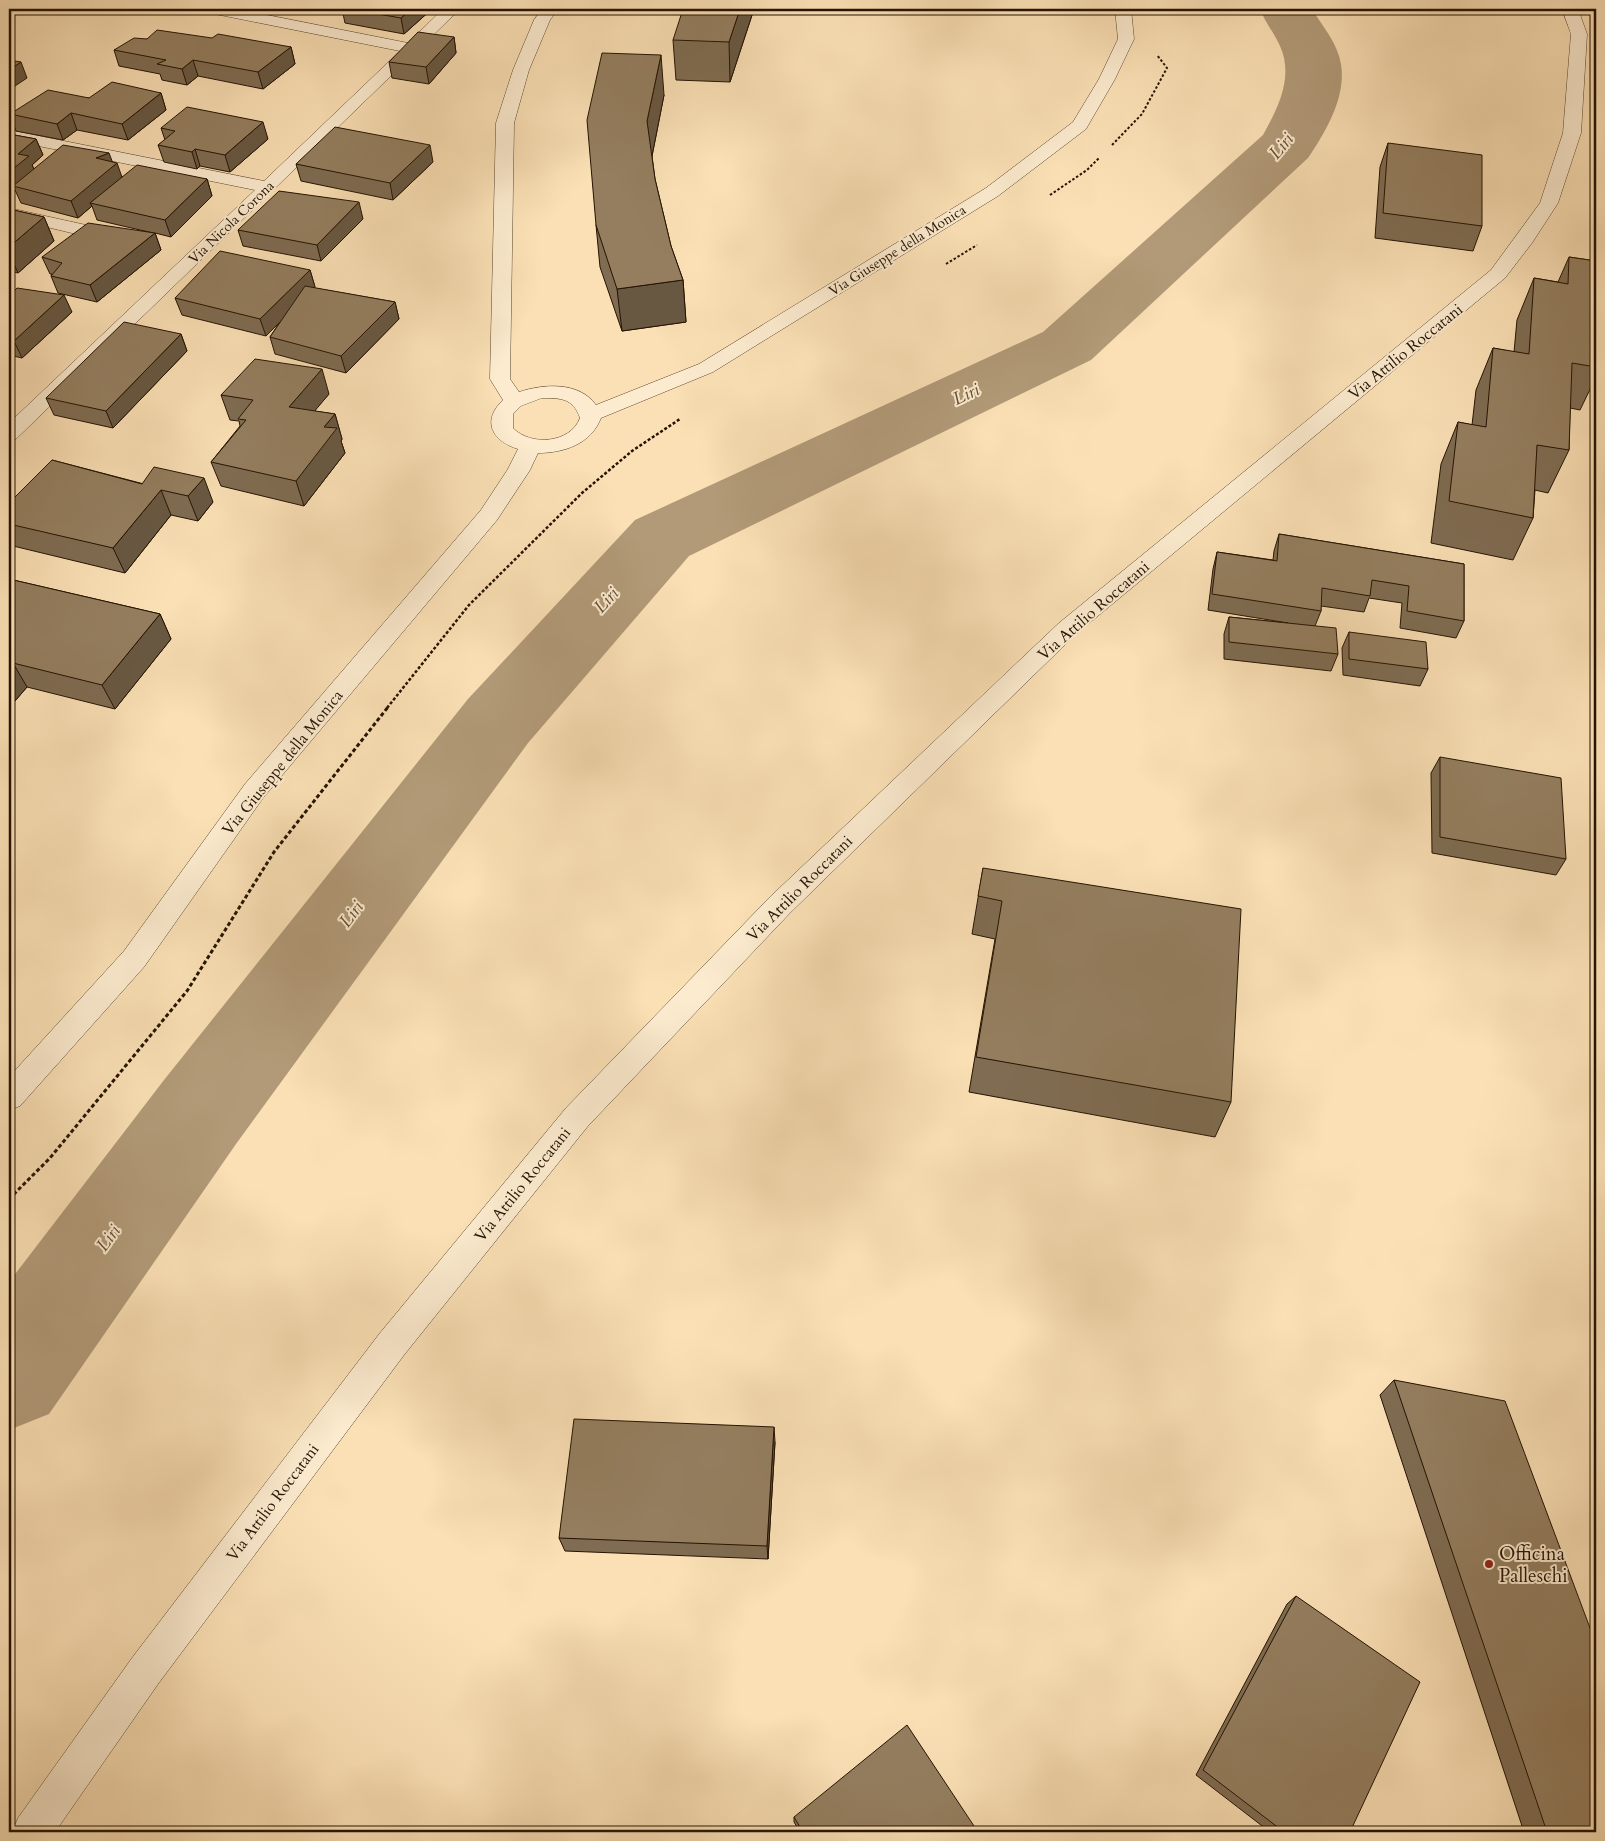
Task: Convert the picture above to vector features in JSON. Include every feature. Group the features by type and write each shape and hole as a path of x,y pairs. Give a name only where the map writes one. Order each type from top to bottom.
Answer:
{"street":[{"path":"215,9 411,48"},
{"name":"Via Nicola Corona","path":"9,434 452,9"},
{"path":"514,401 500,379 505,123 521,70 542,20 550,9"},
{"name":"Via Giuseppe della Monica","path":"590,415 706,368 992,192 1080,125 1107,79 1126,39 1123,9"},
{"name":"Via Attilio Roccatani","path":"32,1832 145,1671 392,1344 577,1117 780,905 1067,630 1498,274 1525,239 1549,203 1572,133 1579,34 1570,9"},
{"path":"9,135 268,187"},
{"path":"9,213 98,233"},
{"path":"541,392 562,393 579,400 587,407 590,415 589,424 582,432 572,439 545,447 530,446 517,442 507,436 502,428 501,418 505,409 514,401 541,392"},
{"name":"Via Giuseppe della Monica","path":"9,1097 134,959 254,791 489,516 520,470 530,446"}],"path":[{"path":"1108,149 1142,114 1167,68 1153,50"},
{"path":"1047,198 1087,170 1100,156"},
{"path":"943,266 984,241"},
{"path":"9,1199 50,1158 187,991 274,852 469,605 582,492 632,451 687,414"}],"building":[{"path":"349,9 411,9 401,18"},
{"path":"683,9 740,9 729,42 673,40"},
{"path":"157,30 212,38 218,34 291,47 258,72 193,60 182,69 157,64 166,60 114,50 134,38 147,39"},
{"path":"418,32 454,37 426,67 389,62"},
{"path":"602,53 661,55 647,121 655,179 671,246 683,280 617,289 596,225 587,120"},
{"path":"9,60 21,62 9,70"},
{"path":"112,82 161,93 122,124 71,113 57,124 10,114 48,90 89,98"},
{"path":"187,107 263,122 225,155 195,149 192,152 158,145 175,131 161,128"},
{"path":"335,127 430,145 390,183 296,164"},
{"path":"9,134 36,139 18,154 29,156 9,172"},
{"path":"1388,143 1482,155 1482,226 1383,213"},
{"path":"63,145 109,153 96,158 117,163 71,201 13,186"},
{"path":"137,165 207,179 165,220 90,203"},
{"path":"279,191 359,202 317,245 238,230"},
{"path":"9,209 44,217 9,247"},
{"path":"88,223 155,233 90,285 51,276 62,263 42,257"},
{"path":"220,251 310,270 260,319 175,298"},
{"path":"1569,257 1596,261 1596,367 1572,363 1569,450 1537,445 1533,518 1449,501 1458,422 1486,427 1493,348 1529,354 1534,278 1568,284"},
{"path":"305,286 395,302 341,356 270,337"},
{"path":"17,288 64,295 14,341 9,340 9,294"},
{"path":"124,322 181,334 106,411 46,398"},
{"path":"255,359 322,369 289,407 335,414 324,427 337,428 296,481 211,462 246,420 238,419 253,400 221,395"},
{"path":"52,460 142,484 154,467 204,478 188,496 161,490 113,548 9,524 9,503"},
{"path":"1279,534 1464,564 1464,621 1407,611 1409,586 1372,580 1370,596 1322,588 1321,611 1212,594 1217,552 1277,561"},
{"path":"9,579 160,614 102,685 13,663 9,667"},
{"path":"1229,617 1336,628 1338,654 1229,642"},
{"path":"1349,632 1426,642 1428,669 1349,659"},
{"path":"1440,757 1561,778 1566,859 1440,837"},
{"path":"983,868 1241,909 1231,1102 976,1057 1002,901 978,896"},
{"name":"Officina Palleschi","path":"1394,1380 1505,1401 1596,1644 1596,1832 1547,1832"},
{"path":"574,1419 774,1427 767,1546 559,1538"},
{"path":"1296,1596 1420,1682 1350,1832 1284,1832 1203,1770"},
{"path":"907,1725 978,1832 803,1832 794,1817"}],"waterway":[{"name":"Liri","path":"9,1374 200,1112 498,721 662,538 1067,346 1287,145 1298,125 1312,91 1314,68 1307,45 1286,9"}],"place":[{"name":"Officina Palleschi","path":"1489,1564"}]}
